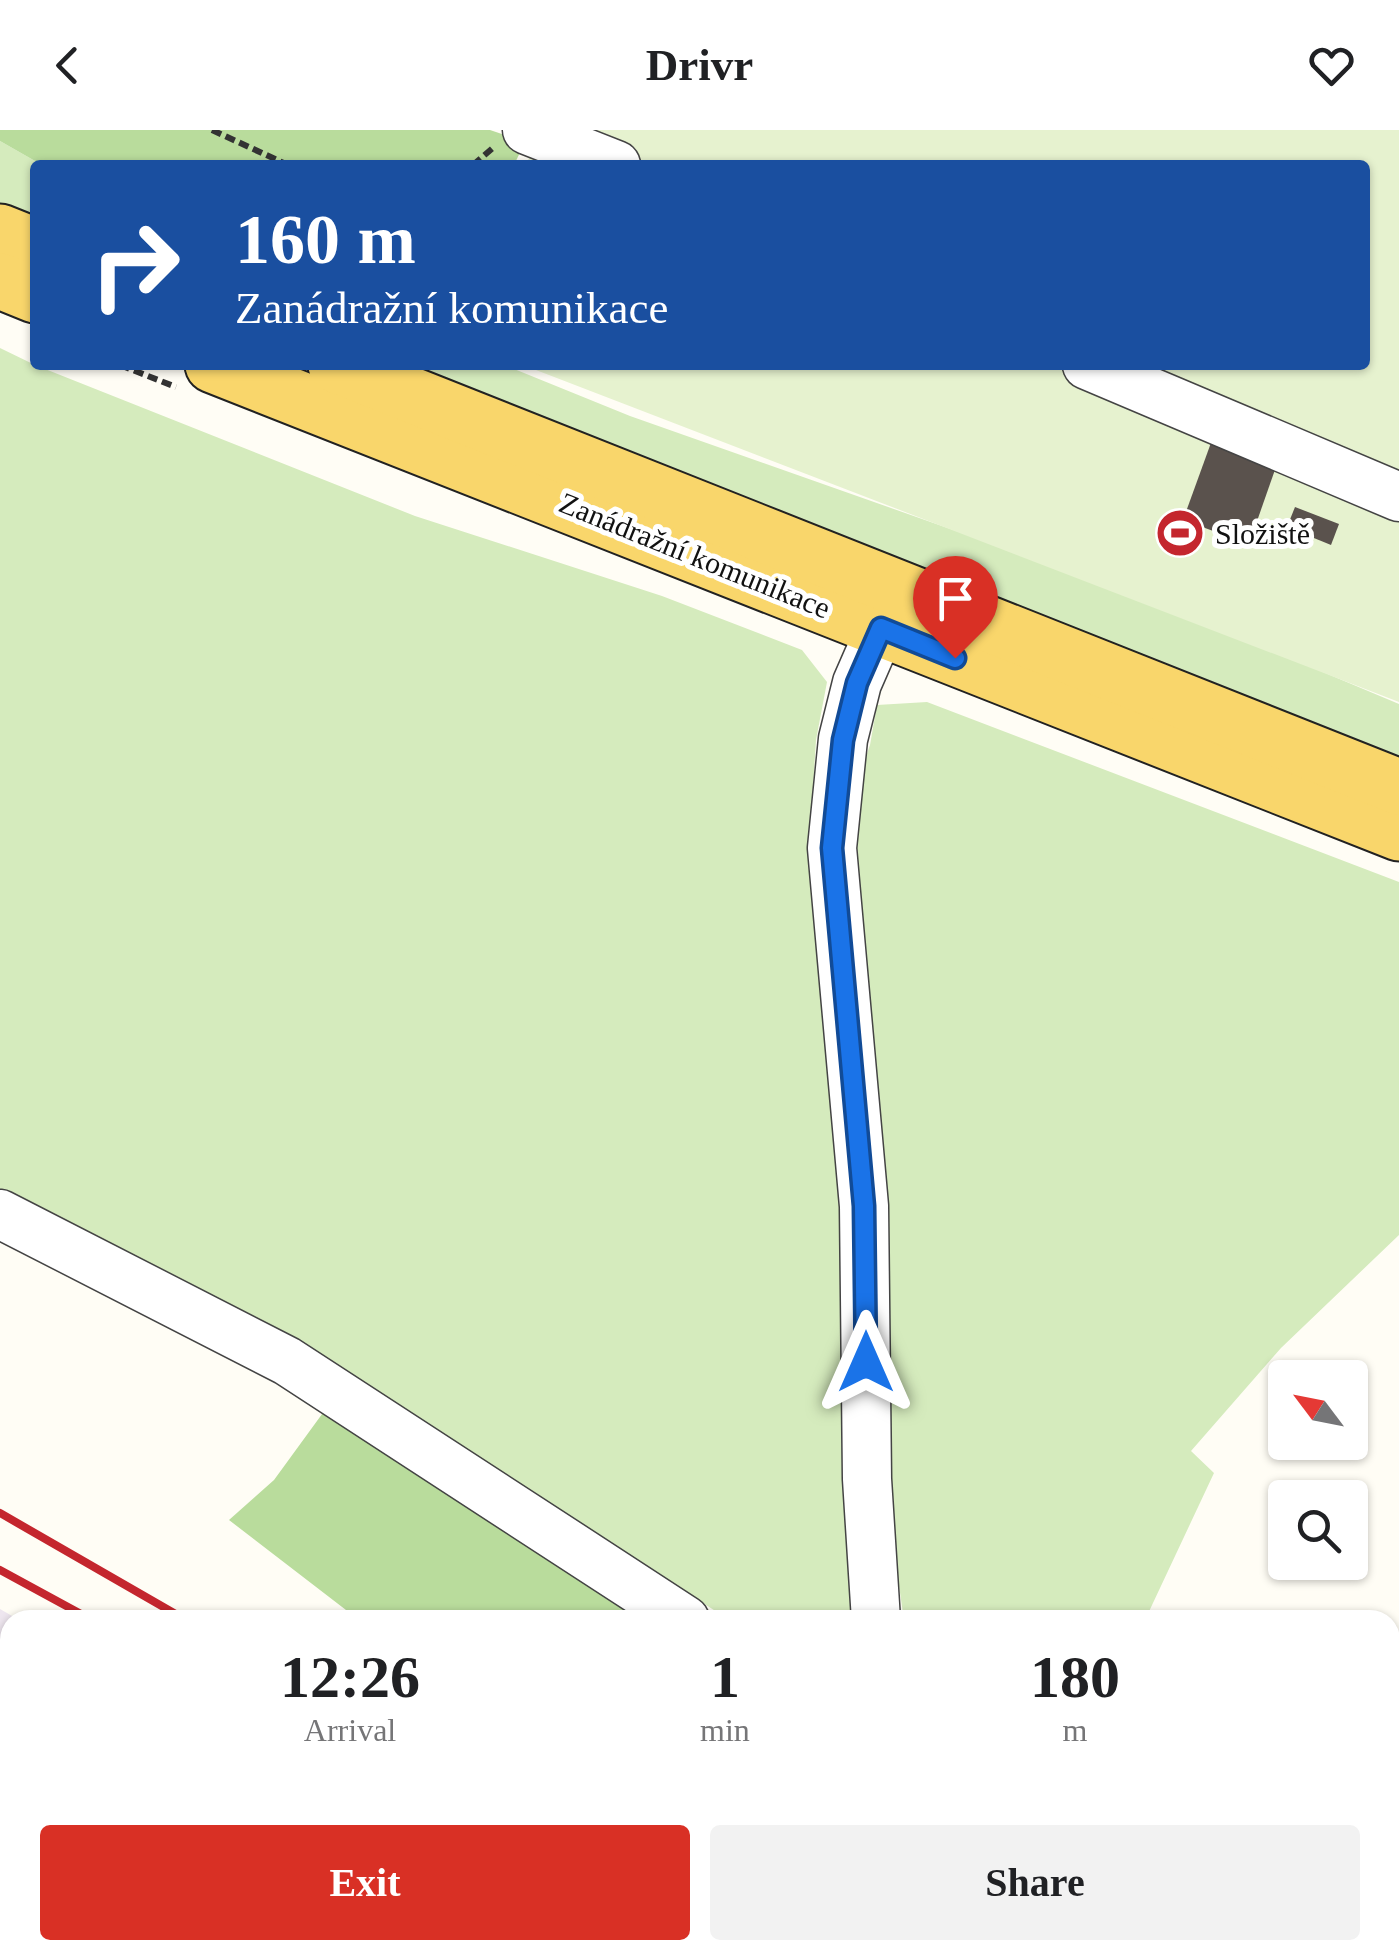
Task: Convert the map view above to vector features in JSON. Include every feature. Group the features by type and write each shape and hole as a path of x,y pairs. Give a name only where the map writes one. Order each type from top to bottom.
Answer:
{"main road":[{"path":"0,232 30,244"},
{"path":"0,281 30,292"},
{"name":"Zanádražní komunikace","path":"227,370 1399,833"},
{"name":"Zanádražní komunikace","path":"349,370 1399,787"}],"street":[{"path":"527,130 603,160"},
{"path":"1099,370 1399,497"},
{"path":"875,1610 866,1479 864,1206 832,848 843,740 857,683 881,628"},
{"path":"0,1214 287,1361 670,1610"}],"path":[{"path":"212,130 277,160"}],"green space":[{"path":"0,130 490,130 525,142 516,160 33,160 0,141"},
{"name":"Složiště","path":"541,130 1399,130 1399,702 536,370 1370,370 1370,160 528,160"},
{"path":"0,141 33,160 30,160 30,223 0,211"},
{"path":"0,348 30,363 30,370 48,370 415,516 662,596 802,650 827,682 816,740 809,852 845,1215 841,1433 851,1610 714,1610 317,1353 0,1189"},
{"path":"404,370 516,370 630,416 1152,600 1399,704 1399,761"},
{"path":"927,702 1399,882 1399,1235 1268,1360 1191,1451 1214,1473 1150,1610 903,1610 897,1572 853,853 855,788 870,745 877,705"},
{"path":"325,1410 630,1610 346,1610 229,1520 274,1480"}],"building":[{"path":"1212,440 1277,464 1249,544 1183,520"},
{"path":"1295,507 1339,524 1331,545 1287,527"}],"railway":[{"path":"0,1513 169,1610"},
{"path":"0,1570 74,1610"}],"place":[{"name":"Složiště","path":"1180,533"}],"route":[{"path":"866,1362 864,1206 832,848 843,740 857,683 881,628 955,658"}]}
